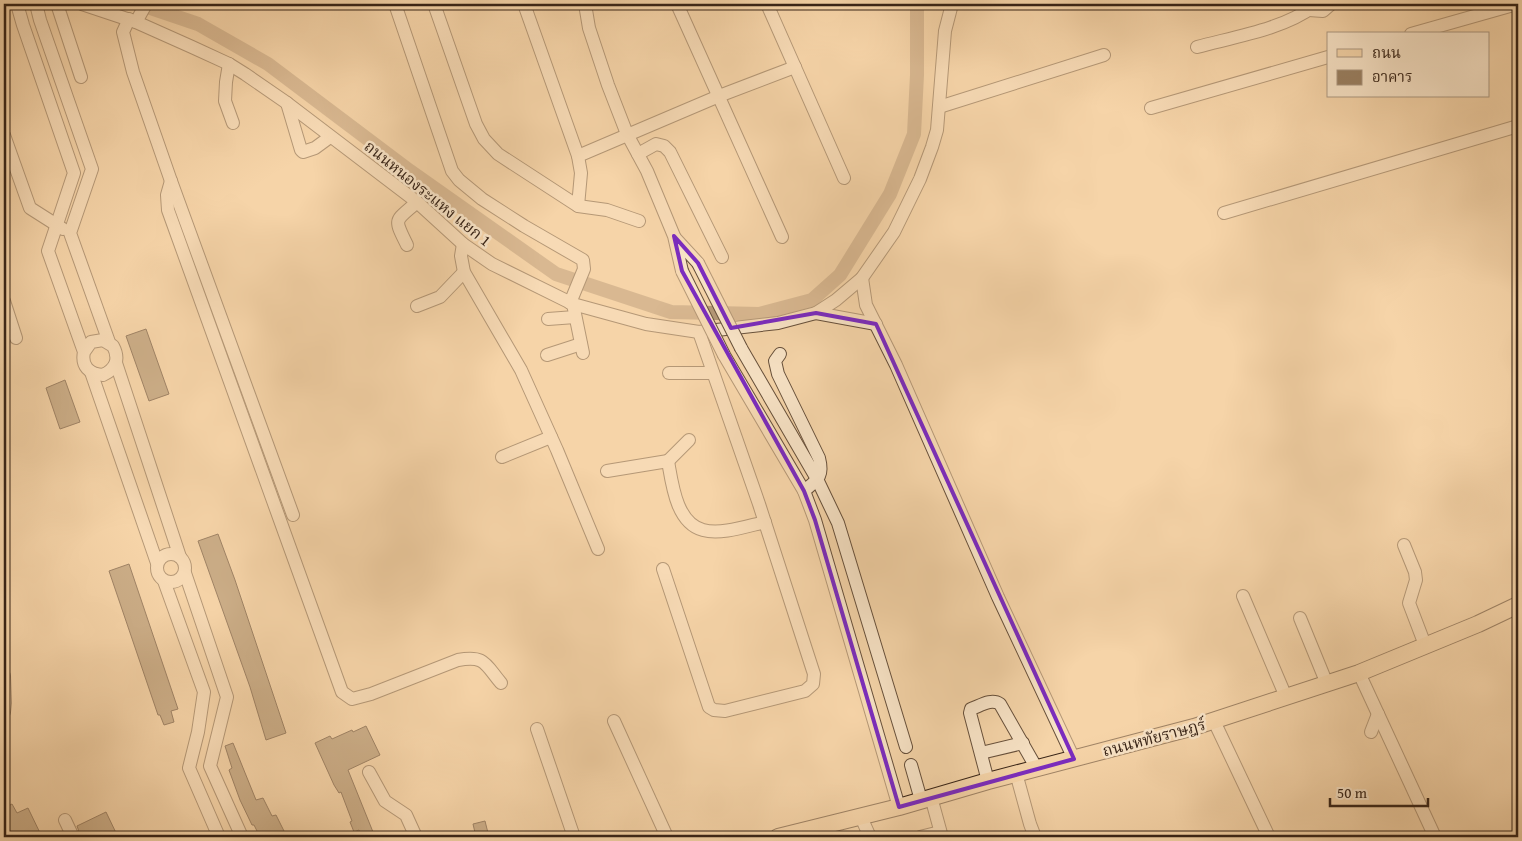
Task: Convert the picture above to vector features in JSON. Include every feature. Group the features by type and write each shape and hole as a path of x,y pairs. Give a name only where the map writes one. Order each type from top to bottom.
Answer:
{"main road":[{"name":"ถนนหทัยราษฎร์","path":"778,837 899,807 988,781 1214,721 1359,674 1517,608"}],"street":[{"path":"17,4 74,173 48,251 84,352 84,364 91,372 157,563 158,575 164,581 204,692 198,732 189,768 219,837"},
{"path":"36,4 92,169 70,233 108,342 116,352 116,364 180,557 185,564 185,573 227,697 210,766 242,837"},
{"path":"57,4 82,77"},
{"name":"ถนนหนองระแหง แยก 1","path":"82,4 132,20 229,64 287,103 417,202 463,244 492,264 573,308 646,324 699,332 778,323 816,313 836,300 862,278 894,232 920,179 937,130 945,31 952,4"},
{"path":"395,4 455,176 482,199 581,259 584,263 573,308 582,349 546,356"},
{"path":"434,4 476,124 484,140 498,154 578,206 607,210 639,221"},
{"path":"524,4 552,78 578,156 581,173 578,206"},
{"path":"585,4 589,28 627,134 647,171 674,236 682,271 724,355 804,491 815,520 899,807"},
{"path":"677,4 782,237"},
{"path":"767,4 844,178"},
{"path":"1198,47 1280,25 1301,16 1311,7 1323,12 1331,4"},
{"path":"1418,32 1517,4"},
{"path":"145,5 123,32 132,72 170,181 293,514"},
{"path":"939,107 1104,55"},
{"path":"1151,108 1327,57"},
{"path":"229,64 225,101 233,123"},
{"path":"578,156 719,96 795,67"},
{"path":"287,103 303,152 315,148 330,137"},
{"path":"1224,212 1518,126"},
{"path":"4,135 30,208 70,233"},
{"path":"638,154 656,144 664,146 670,152 722,257"},
{"path":"170,181 167,195 168,210 342,692 352,699 370,694 458,660 472,657 480,659 501,684"},
{"path":"407,245 397,222 417,202"},
{"path":"674,236 698,264 741,348 817,479 838,524 906,747"},
{"path":"463,244 461,256 464,272 521,370 598,549"},
{"path":"417,306 440,297 464,272"},
{"path":"862,278 866,305 896,365 998,597 1074,759"},
{"path":"4,301 16,338"},
{"path":"548,319 573,308"},
{"path":"816,313 876,324"},
{"path":"662,569 709,707 714,710 725,711 805,691 813,684 814,674 765,522 699,332"},
{"path":"84,352 87,346 97,340 108,342"},
{"path":"780,354 775,360 778,374 819,458 822,468 821,474 804,491"},
{"path":"91,372 103,375 113,369 116,364"},
{"path":"669,373 713,372"},
{"path":"502,457 551,437"},
{"path":"607,471 668,461 689,440"},
{"path":"668,461 673,492 682,512 692,525 703,530 731,530 765,522"},
{"path":"1404,545 1415,572 1416,580 1409,603 1425,645"},
{"path":"157,563 167,554 180,557"},
{"path":"164,581 176,582 185,573"},
{"path":"1243,596 1286,697"},
{"path":"1300,618 1327,684"},
{"path":"1359,674 1435,837"},
{"path":"4,676 4,712"},
{"path":"988,781 970,713 971,709 991,702 996,701 1000,704 1037,769"},
{"path":"1371,732 1378,714"},
{"path":"614,721 667,837"},
{"path":"1214,721 1269,837"},
{"path":"537,730 574,837"},
{"path":"878,738 900,730"},
{"path":"198,732 218,735"},
{"path":"981,753 1022,743"},
{"path":"911,765 941,835 920,837"},
{"path":"369,772 385,801 406,815 416,837"},
{"path":"1016,774 1035,837"},
{"path":"861,817 870,837"},
{"path":"65,820 73,837"}],"highlighted area":[{"path":"674,236 698,263 731,328 816,313 876,324 1074,759 899,807 815,520 804,491 682,271"}],"building":[{"path":"146,329 169,394 149,401 126,336"},
{"path":"65,380 80,422 60,429 46,388"},
{"path":"218,534 286,733 266,740 250,687 198,541"},
{"path":"129,564 178,709 171,711 174,722 164,725 160,715 158,715 109,571"},
{"path":"366,726 380,755 348,770 373,832 362,836 359,830 354,832 341,792 339,793 334,785 315,743 330,736 332,739"},
{"path":"233,743 256,800 263,798 272,816 276,815 287,837 260,837 254,825 252,825 229,770 232,768 225,746"},
{"path":"12,804 17,813 28,808 42,837 4,837 4,808"},
{"path":"106,812 118,837 81,837 77,826"},
{"path":"485,821 488,833 476,837 473,824"}],"waterway":[{"path":"139,4 198,24 268,64 410,171 556,274 671,312 759,314 812,300 840,275 890,194 914,134 917,75 917,4"}]}
